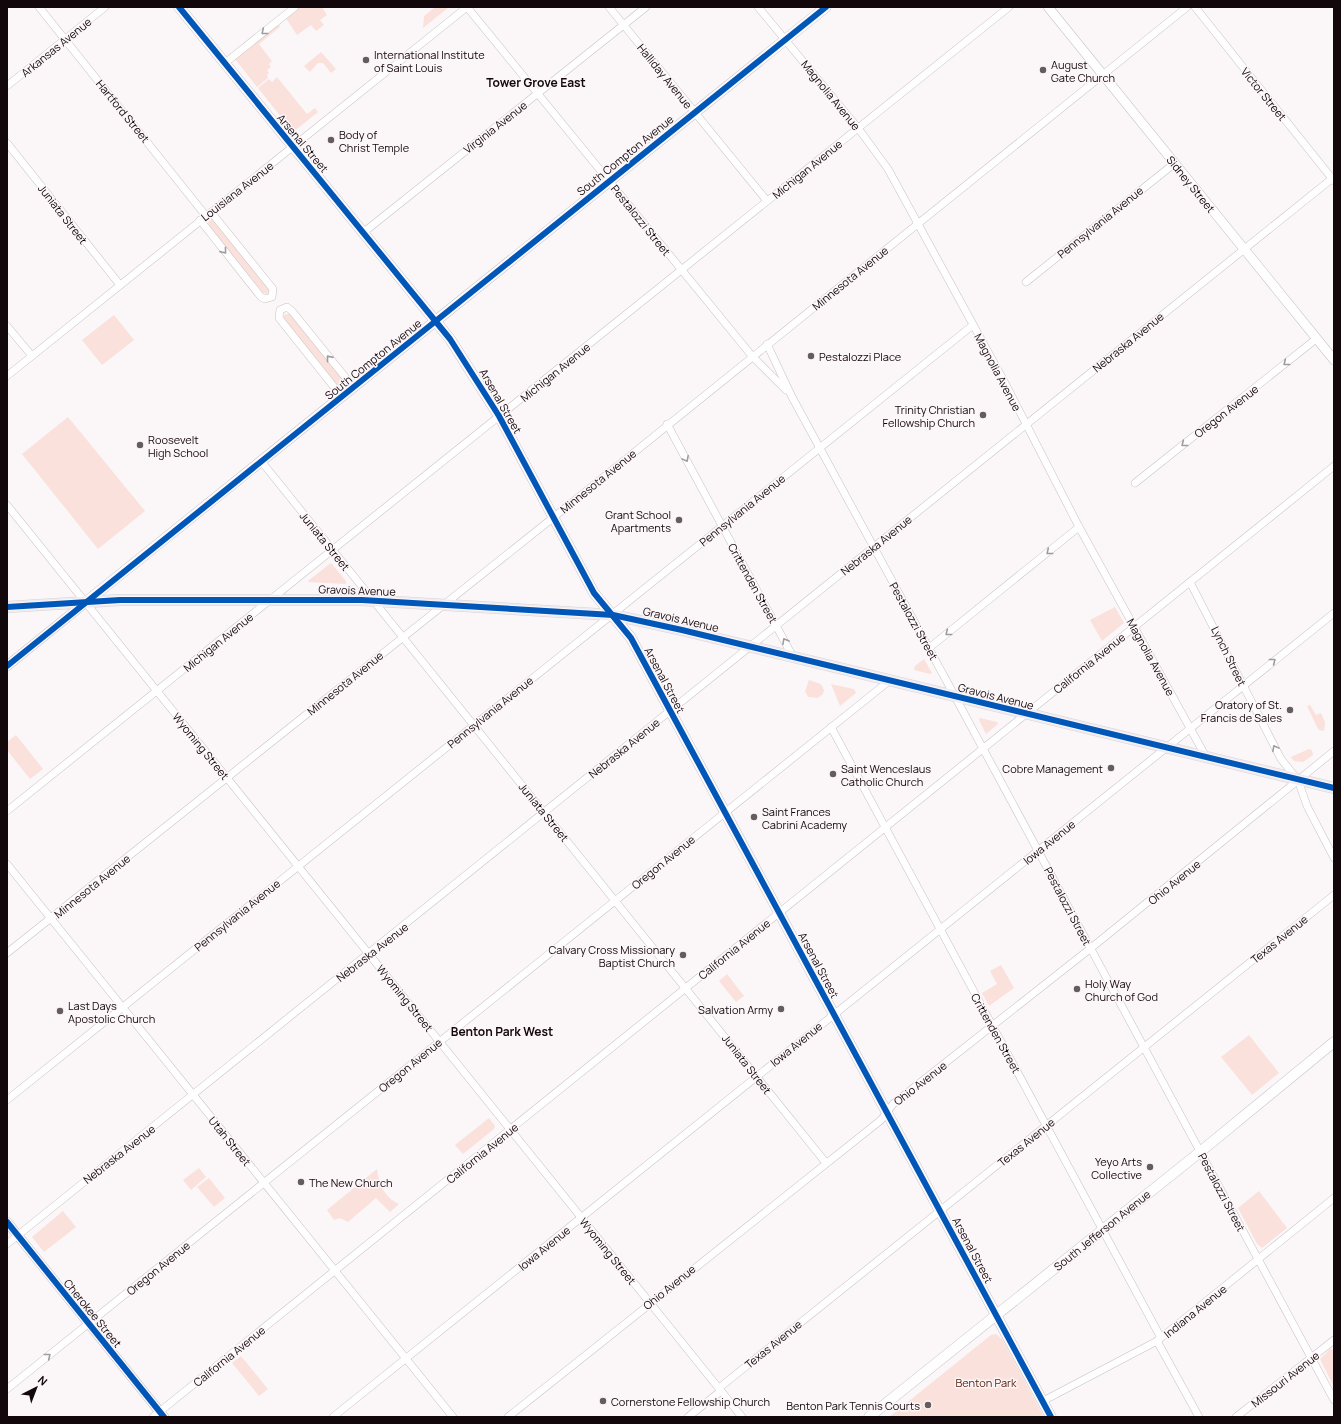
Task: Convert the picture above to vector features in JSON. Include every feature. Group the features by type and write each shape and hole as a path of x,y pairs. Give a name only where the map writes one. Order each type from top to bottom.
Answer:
{"main road":[{"name":"Arsenal Street","path":"179,7 436,320 460,352 499,416 594,593 631,638 1051,1417"},
{"name":"South Compton Avenue","path":"86,602 826,7"},
{"name":"Gravois Avenue","path":"7,607 120,600 272,598 373,600 613,615 1334,788"},
{"name":"South Jefferson Avenue","path":"869,1417 1200,1152 1334,1042"}],"street":[{"name":"Hartford Street","path":"39,7 206,216 261,297 265,299 272,297 273,289 206,216"},
{"name":"Arkansas Avenue","path":"7,86 106,7"},
{"path":"225,63 295,7"},
{"name":"Pestalozzi Street","path":"467,7 752,356 789,393"},
{"name":"Louisiana Avenue","path":"7,376 467,7"},
{"name":"Halliday Avenue","path":"609,7 767,201"},
{"name":"Virginia Avenue","path":"364,232 646,7"},
{"name":"Magnolia Avenue","path":"758,7 858,128 888,169 1026,424 1079,527 1206,758"},
{"name":"Michigan Avenue","path":"7,811 1009,7"},
{"name":"Sidney Street","path":"1048,7 1334,360"},
{"name":"Minnesota Avenue","path":"7,953 554,517 1187,7"},
{"name":"Victor Street","path":"1195,7 1333,179"},
{"name":"Juniata Street","path":"7,143 120,285"},
{"name":"Pennsylvania Avenue","path":"1026,282 1174,163"},
{"name":"Nebraska Avenue","path":"7,1244 751,647 1026,424 1333,179"},
{"path":"342,397 280,318 280,310 288,307 292,311 354,388"},
{"name":"Pennsylvania Avenue","path":"7,1100 613,615 972,325"},
{"path":"7,326 32,356"},
{"name":"Oregon Avenue","path":"1135,483 1316,339"},
{"name":"Pestalozzi Street","path":"767,344 789,393 955,696 1334,1400"},
{"name":"Crittenden Street","path":"668,424 793,657"},
{"name":"Juniata Street","path":"260,461 826,1163"},
{"name":"California Avenue","path":"159,1415 335,1271 1334,466"},
{"name":"Wyoming Street","path":"7,505 742,1417"},
{"path":"929,648 1079,527"},
{"name":"Lynch Street","path":"1190,582 1219,635 1281,759 1298,780 1307,806 1334,858"},
{"name":"South Compton Avenue","path":"7,666 86,602"},
{"name":"Iowa Avenue","path":"333,1417 834,1013 1334,613"},
{"name":"Oregon Avenue","path":"7,1389 889,680"},
{"name":"Crittenden Street","path":"831,727 1103,1230 1199,1417"},
{"name":"Ohio Avenue","path":"508,1417 881,1120 893,1104 1091,948 1334,751"},
{"name":"Utah Street","path":"7,864 453,1417"},
{"name":"Texas Avenue","path":"688,1417 940,1210 1334,895"},
{"name":"Indiana Avenue","path":"1043,1401 1159,1340 1334,1198"},
{"name":"Cherokee Street","path":"7,1222 89,1323 159,1415"},
{"name":"Missouri Avenue","path":"1236,1417 1334,1340"}],"green space":[{"path":"300,7 322,7 327,15 320,20 324,25 316,31 311,25 297,35 287,20 287,17"},
{"path":"435,7 449,7 423,28 424,16"},
{"path":"277,25 281,26 259,44 272,61 269,64 271,67 267,70 269,73 267,75 268,78 257,87 235,59"},
{"path":"321,52 336,69 331,73 323,63 318,63 310,72 304,66"},
{"path":"277,77 307,114 315,108 318,112 293,132 258,88 269,79 272,82"},
{"path":"212,219 270,290 267,294 263,293 209,226 208,222"},
{"path":"290,313 346,383 344,388 339,387 284,319 284,315"},
{"path":"114,315 134,340 102,365 82,340"},
{"path":"68,417 145,511 98,549 22,454"},
{"path":"331,563 346,581 346,584 308,582 309,580"},
{"path":"1115,607 1124,623 1102,641 1090,620"},
{"path":"924,659 932,673 930,674 914,670 915,666"},
{"path":"809,680 821,684 824,690 823,694 818,698 808,697 805,691"},
{"path":"831,684 854,689 856,693 840,706"},
{"path":"1310,705 1316,715 1321,713 1325,722 1324,731 1319,730 1317,727 1307,706"},
{"path":"980,718 997,722 998,724 986,734 979,720"},
{"path":"16,735 43,769 30,779 7,750 7,742"},
{"path":"1309,749 1312,750 1313,755 1303,762 1294,761 1291,757"},
{"path":"1001,965 1014,988 989,1006 982,993 997,984 990,971"},
{"path":"727,974 744,996 736,1002 719,981"},
{"path":"1249,1035 1279,1073 1252,1095 1221,1057"},
{"path":"489,1118 495,1126 494,1129 463,1154 455,1145"},
{"path":"199,1168 206,1177 191,1190 183,1180"},
{"path":"377,1169 383,1190 390,1198 399,1204 390,1212 376,1198 348,1222 340,1218 334,1220 327,1210"},
{"path":"209,1178 225,1198 214,1207 197,1187"},
{"path":"1259,1191 1287,1228 1262,1248 1257,1244 1238,1208"},
{"path":"63,1211 76,1227 44,1252 32,1237"},
{"name":"Benton Park","path":"996,1334 1002,1339 1044,1417 889,1417 991,1335"},
{"path":"1331,1348 1334,1352 1334,1387 1320,1359"},
{"path":"241,1356 268,1389 259,1396 232,1363"}],"cycle path":[{"path":"179,7 450,339 499,416 594,593 631,638 1051,1417"},
{"path":"7,666 826,7"},
{"path":"7,607 120,600 362,600 613,615 682,630 1334,788"},
{"path":"7,1222 164,1417"}],"place":[{"name":"International Institute of Saint Louis","path":"366,60"},
{"name":"August Gate Church","path":"1043,70"},
{"name":"Body of Christ Temple","path":"331,140"},
{"name":"Pestalozzi Place","path":"811,356"},
{"name":"Trinity Christian Fellowship Church","path":"983,415"},
{"name":"Roosevelt High School","path":"140,445"},
{"name":"Grant School Apartments","path":"679,520"},
{"name":"Oratory of St. Francis de Sales","path":"1290,710"},
{"name":"Cobre Management","path":"1111,768"},
{"name":"Saint Wenceslaus Catholic Church","path":"833,774"},
{"name":"Saint Frances Cabrini Academy","path":"754,817"},
{"name":"Calvary Cross Missionary Baptist Church","path":"683,955"},
{"name":"Holy Way Church of God","path":"1077,989"},
{"name":"Salvation Army","path":"781,1009"},
{"name":"Last Days Apostolic Church","path":"60,1011"},
{"name":"Yeyo Arts Collective","path":"1150,1167"},
{"name":"The New Church","path":"301,1182"},
{"name":"Cornerstone Fellowship Church","path":"603,1401"},
{"name":"Benton Park Tennis Courts","path":"928,1405"}],"district":[{"name":"Tower Grove East","path":"536,82"},
{"name":"Benton Park West","path":"502,1031"}]}
